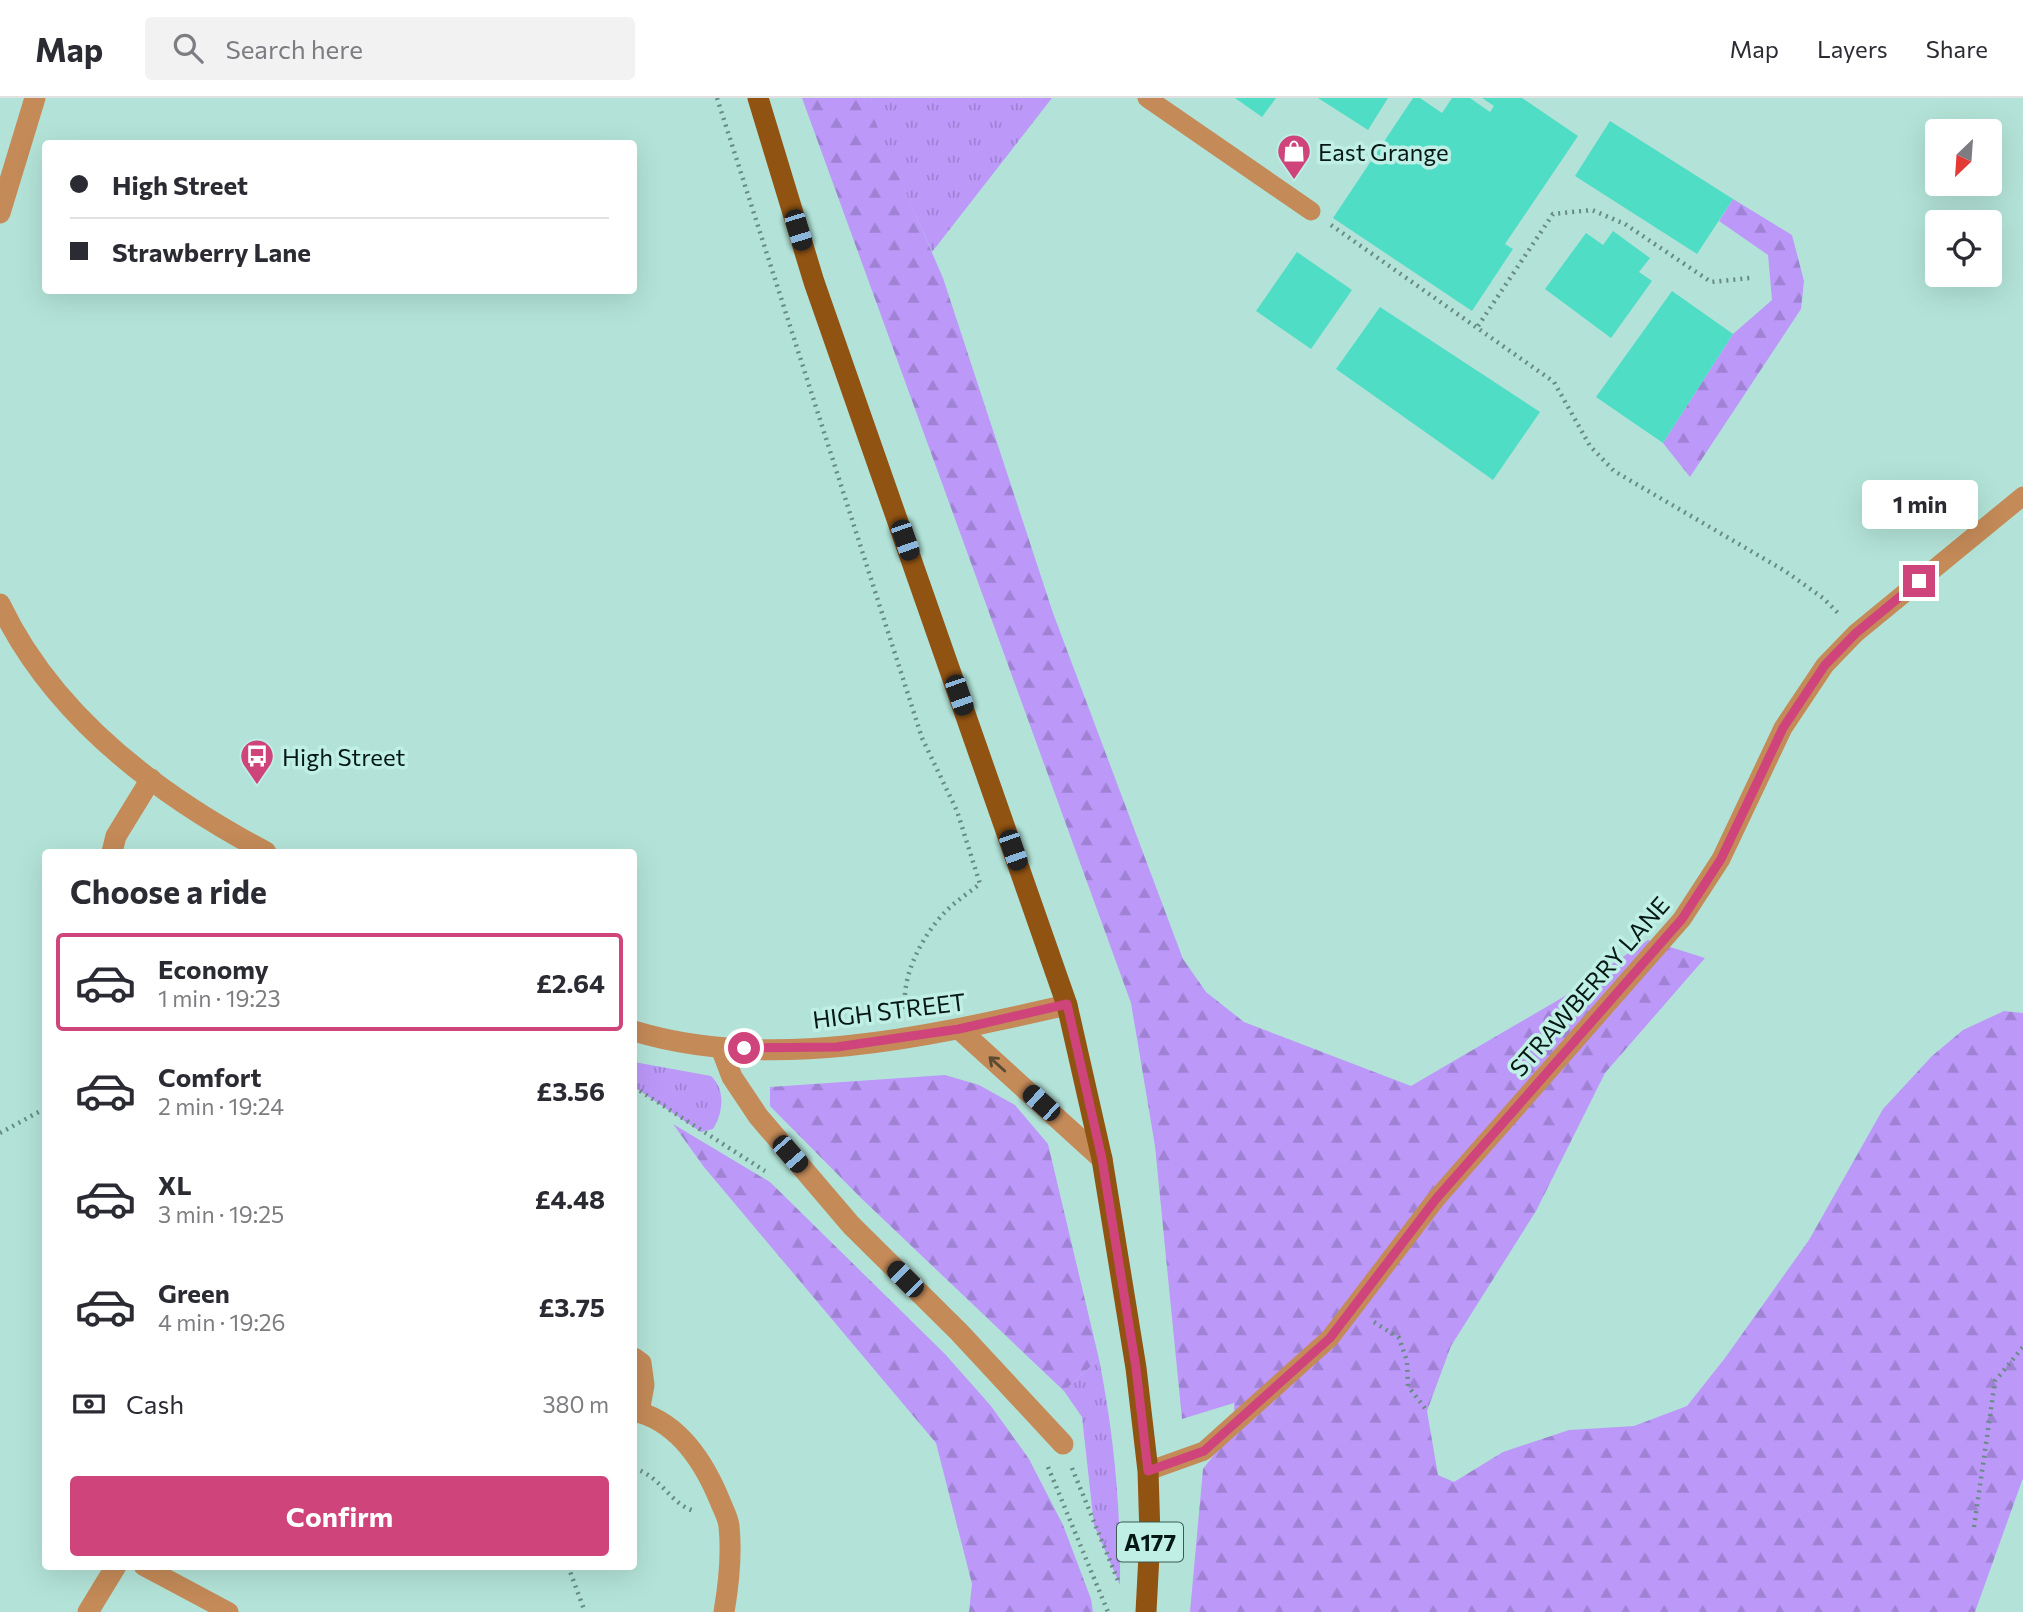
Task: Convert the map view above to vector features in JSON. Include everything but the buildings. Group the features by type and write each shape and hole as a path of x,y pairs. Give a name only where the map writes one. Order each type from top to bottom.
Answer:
{"main road":[{"name":"A177","path":"758,98 814,282 1067,1004 1102,1159 1136,1368 1148,1471 1150,1536 1146,1609"}],"street":[{"path":"0,214 35,98"},
{"path":"0,604 16,638 58,695 100,739 151,779 261,849"},
{"path":"113,849 116,836 151,779"},
{"name":"HIGH STREET","path":"637,1032 671,1042 721,1048 837,1047 959,1029 1067,1004"},
{"path":"959,1029 1102,1159"},
{"path":"721,1048 732,1077 758,1116 842,1215 959,1332 1063,1444"},
{"path":"637,1360 641,1363 644,1385 637,1409"},
{"path":"637,1412 667,1427 690,1445 709,1474 729,1523 731,1570 724,1612"},
{"path":"88,1612 114,1570"}],"lane":[{"path":"1147,98 1311,211"},
{"name":"STRAWBERRY LANE","path":"1148,1471 1204,1451 1330,1338 1436,1199 1682,919 1721,859 1783,728 1825,665 1856,633 2023,496"},
{"path":"150,1570 229,1612"}],"path":[{"path":"717,98 922,738 957,811 980,884 944,913 912,961 903,1000 911,1036"},
{"path":"1478,326 1553,215 1592,210 1625,224 1711,282 1750,278"},
{"path":"1311,211 1554,382 1590,446 1614,471 1785,571 1823,598 1856,633"},
{"path":"637,1089 765,1171"},
{"path":"0,1133 42,1110"},
{"path":"1353,1307 1399,1338 1407,1361 1408,1386 1427,1411"},
{"path":"1974,1527 1995,1381 2023,1347"},
{"path":"1063,1444 1087,1511 1120,1585 1146,1609"},
{"path":"637,1470 659,1481 681,1507 729,1523"},
{"path":"569,1570 585,1612"}],"green space":[{"path":"802,98 864,98 869,107 943,278 1053,613 1183,959 1206,992 1244,1022 1411,1086 1560,999 1648,940 1705,958 1605,1073 1536,1211 1451,1346 1427,1411 1438,1475 1454,1482 1503,1452 1569,1430 1634,1426 1687,1406 1725,1358 1809,1240 1883,1109 1932,1056 1963,1030 2004,1011 2023,1013 2023,1478 1975,1612 1190,1612 1203,1469 1235,1428 1234,1403 1182,1419 1155,1146 1131,1003"},
{"path":"864,98 1052,98 932,252"},
{"path":"1733,199 1792,235 1804,281 1801,309 1690,477 1663,443 1733,334 1772,300 1768,255 1719,221"},
{"path":"637,1063 711,1076 721,1095 719,1116 713,1129 701,1132 637,1089"},
{"path":"945,1075 979,1085 1015,1105 1048,1144 1099,1359 1064,1391 862,1199 770,1106 770,1087"},
{"path":"673,1124 770,1182 945,1354 991,1406 1029,1459 1063,1525 1091,1599 1093,1612 969,1612 972,1584 936,1443 704,1167"},
{"path":"1099,1359 1116,1472 1120,1585 1094,1525 1082,1417 1064,1391"}],"place":[{"name":"East Grange","path":"1294,181"},
{"name":"High Street","path":"257,786"}],"route":[{"path":"744,1048 837,1047 959,1029 1067,1004 1102,1159 1136,1368 1148,1471 1204,1451 1263,1401 1330,1338 1436,1199 1682,919 1721,859 1783,728 1825,665 1856,633 1919,581"}]}
